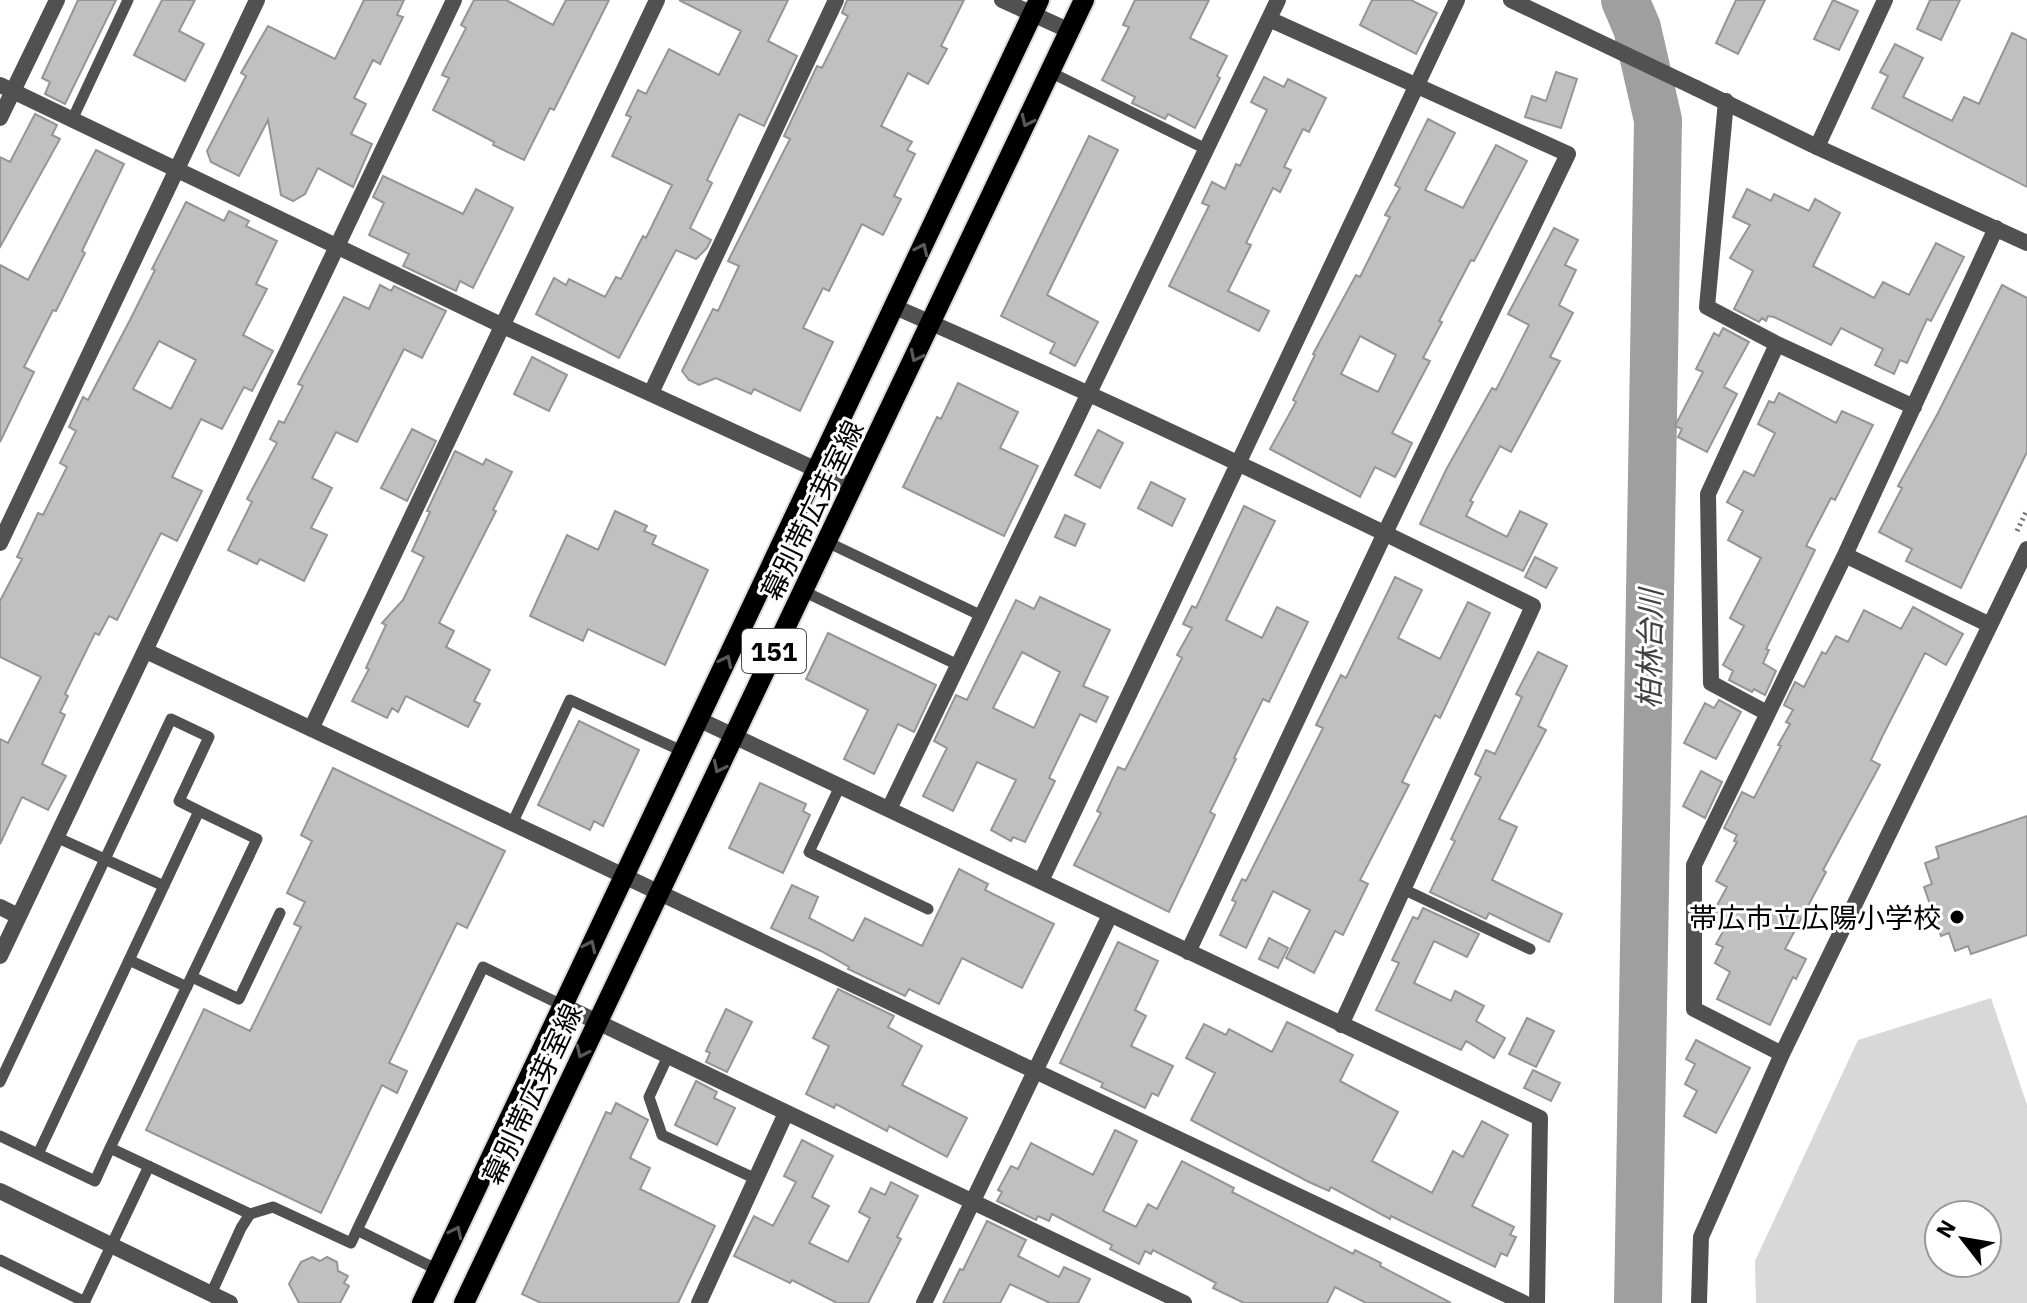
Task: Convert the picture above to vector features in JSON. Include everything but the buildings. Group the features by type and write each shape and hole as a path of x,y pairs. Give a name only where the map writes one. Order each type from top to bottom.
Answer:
{"main road":[{"name":"幕別帯広芽室線","path":"467,1302 597,1022 1084,0"},
{"name":"幕別帯広芽室線","path":"422,1303 1036,7"}],"street":[{"path":"0,118 6,88 57,0"},
{"path":"0,543 257,0"},
{"path":"0,956 454,0"},
{"path":"311,729 657,0"},
{"path":"651,393 836,0"},
{"path":"1002,0 1036,7 1070,31"},
{"path":"889,809 1278,0"},
{"path":"1041,881 1457,0"},
{"path":"1511,0 1817,147 2027,243"},
{"path":"1817,147 1885,0"},
{"path":"1188,952 1568,154 1269,19"},
{"path":"6,88 501,325 854,487"},
{"path":"1726,101 1707,307 1777,344 1914,407"},
{"path":"1782,1054 1694,1009 1694,865 1845,555 1996,228"},
{"path":"895,307 1088,393 1533,606 1341,1025"},
{"path":"1767,713 1711,683 1708,494 1777,344"},
{"path":"1699,1303 1701,1237 1782,1054 2027,549"},
{"path":"1845,555 1990,625"},
{"path":"146,651 1524,1303"},
{"path":"698,719 1540,1118 1537,1303"},
{"path":"0,907 18,916"},
{"path":"924,1303 1110,915"},
{"path":"562,1005 1184,1303"},
{"path":"699,1303 786,1113"},
{"path":"0,1191 230,1303"},
{"path":"1141,1303 1149,1286"}],"lane":[{"path":"72,120 128,0"},
{"path":"1050,72 1206,149"},
{"path":"827,542 982,616"},
{"path":"803,591 958,665"},
{"path":"512,824 570,700 682,751"},
{"path":"0,1082 171,719 209,737 179,801 257,839 95,1181 0,1136"},
{"path":"840,786 809,852 928,909"},
{"path":"38,1154 199,811"},
{"path":"56,837 164,886"},
{"path":"1403,889 1530,949"},
{"path":"129,960 239,999 280,913"},
{"path":"211,1294 250,1214 273,1207 351,1243 483,967 562,1005"},
{"path":"668,1056 649,1097 662,1135 756,1179"},
{"path":"110,1148 250,1214"},
{"path":"0,1260 85,1302 149,1166"},
{"path":"357,1230 438,1270"}],"shaded area":[{"path":"1991,998 2027,1105 2027,1303 1756,1303 1755,1261 1858,1040"}],"waterway":[{"name":"柏林台川","path":"1625,0 1637,28 1658,120 1638,1303"}],"place":[{"name":"帯広市立広陽小学校","path":"1957,917"}]}
